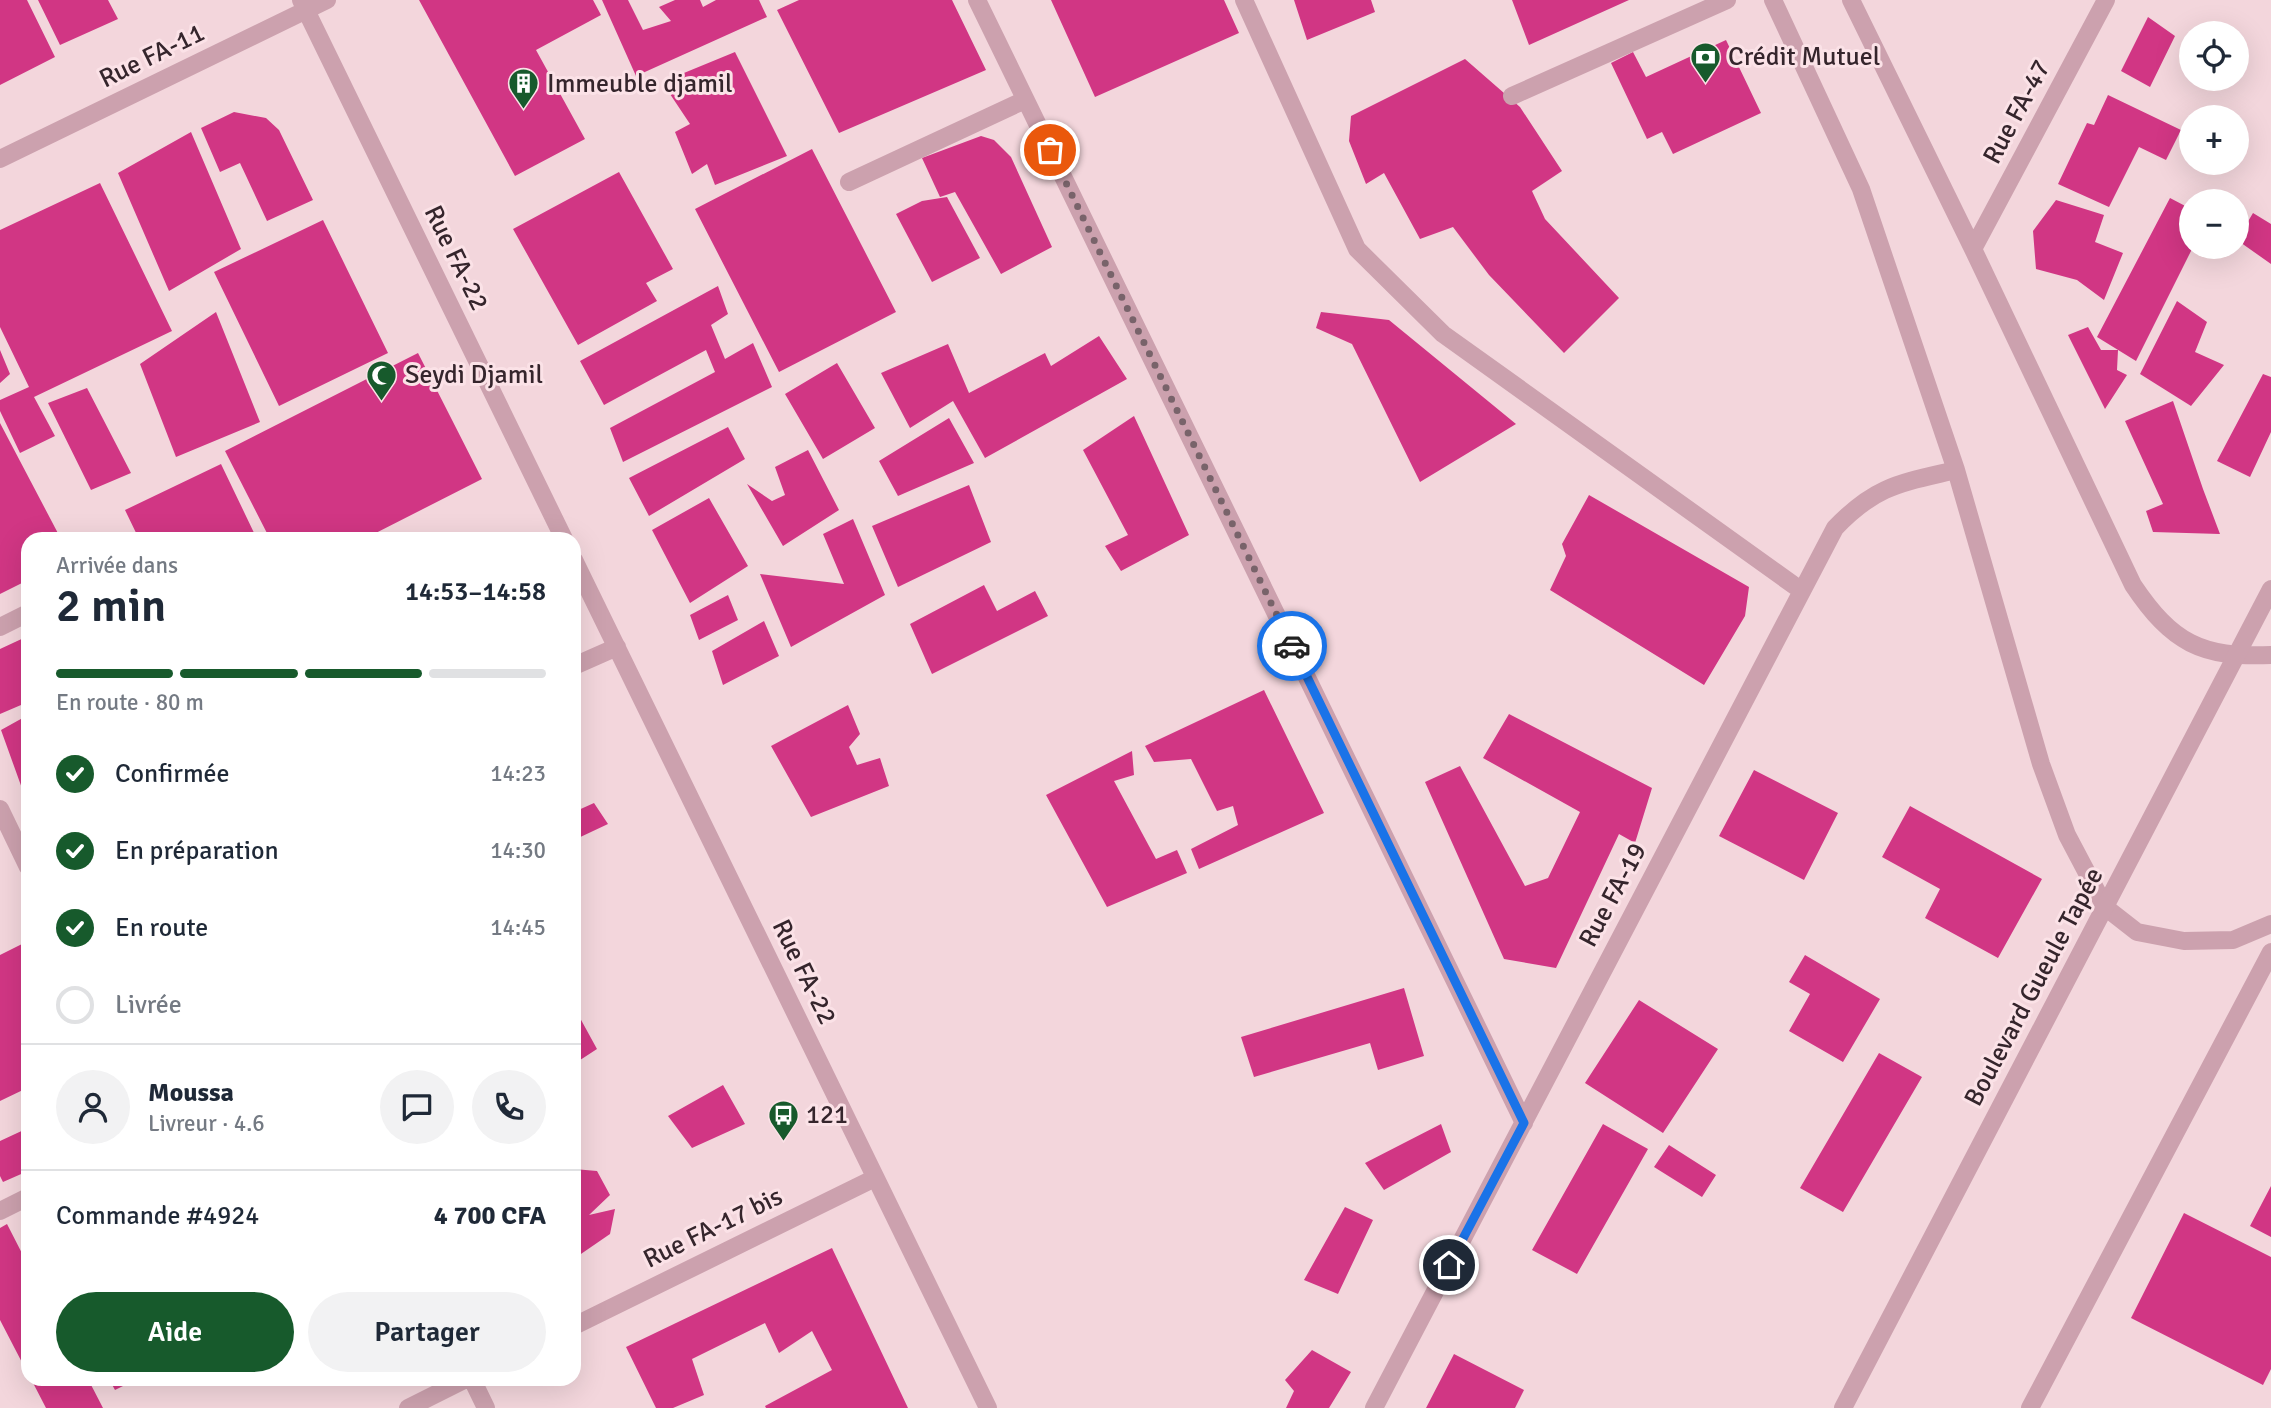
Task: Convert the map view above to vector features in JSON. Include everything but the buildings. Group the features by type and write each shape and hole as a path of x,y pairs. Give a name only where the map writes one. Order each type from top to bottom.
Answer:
{"street":[{"name":"Rue FA-11","path":"0,159 303,5 327,0"},
{"path":"977,0 1524,1123"},
{"path":"1244,0 1357,249 1443,334 1802,591"},
{"path":"1512,96 1727,0"},
{"path":"1773,0 1861,189 1956,470 2041,764 2067,835 2105,908 2137,932 2184,941 2233,940 2271,924"},
{"path":"1851,0 1973,248 2133,585 2156,620 2189,644 2236,656 2271,655"},
{"name":"Rue FA-47","path":"1973,248 2106,0"},
{"name":"Rue FA-22","path":"303,5 561,532"},
{"path":"849,182 1026,100"},
{"name":"Rue FA-19","path":"1374,1408 1835,528 1853,510 1887,487 1956,470"},
{"name":"Rue FA-22","path":"581,574 988,1408"},
{"name":"Boulevard Gueule Tapée","path":"1843,1408 2271,589"},
{"path":"0,627 21,616"},
{"path":"581,663 617,647"},
{"path":"0,810 21,853"},
{"path":"2030,1408 2271,952"},
{"name":"Rue FA-17 bis","path":"581,1323 875,1178"},
{"path":"0,1211 21,1201"},
{"path":"408,1408 452,1386"},
{"path":"475,1386 486,1408"}],"way so far":[{"path":"1050,150 1292,646"}],"place":[{"name":"Crédit Mutuel","path":"1705,84"},
{"name":"Immeuble djamil","path":"524,111"},
{"name":"Seydi Djamil","path":"382,402"},
{"name":"121","path":"783,1142"}],"route":[{"path":"1292,646 1524,1123 1449,1265"}]}
